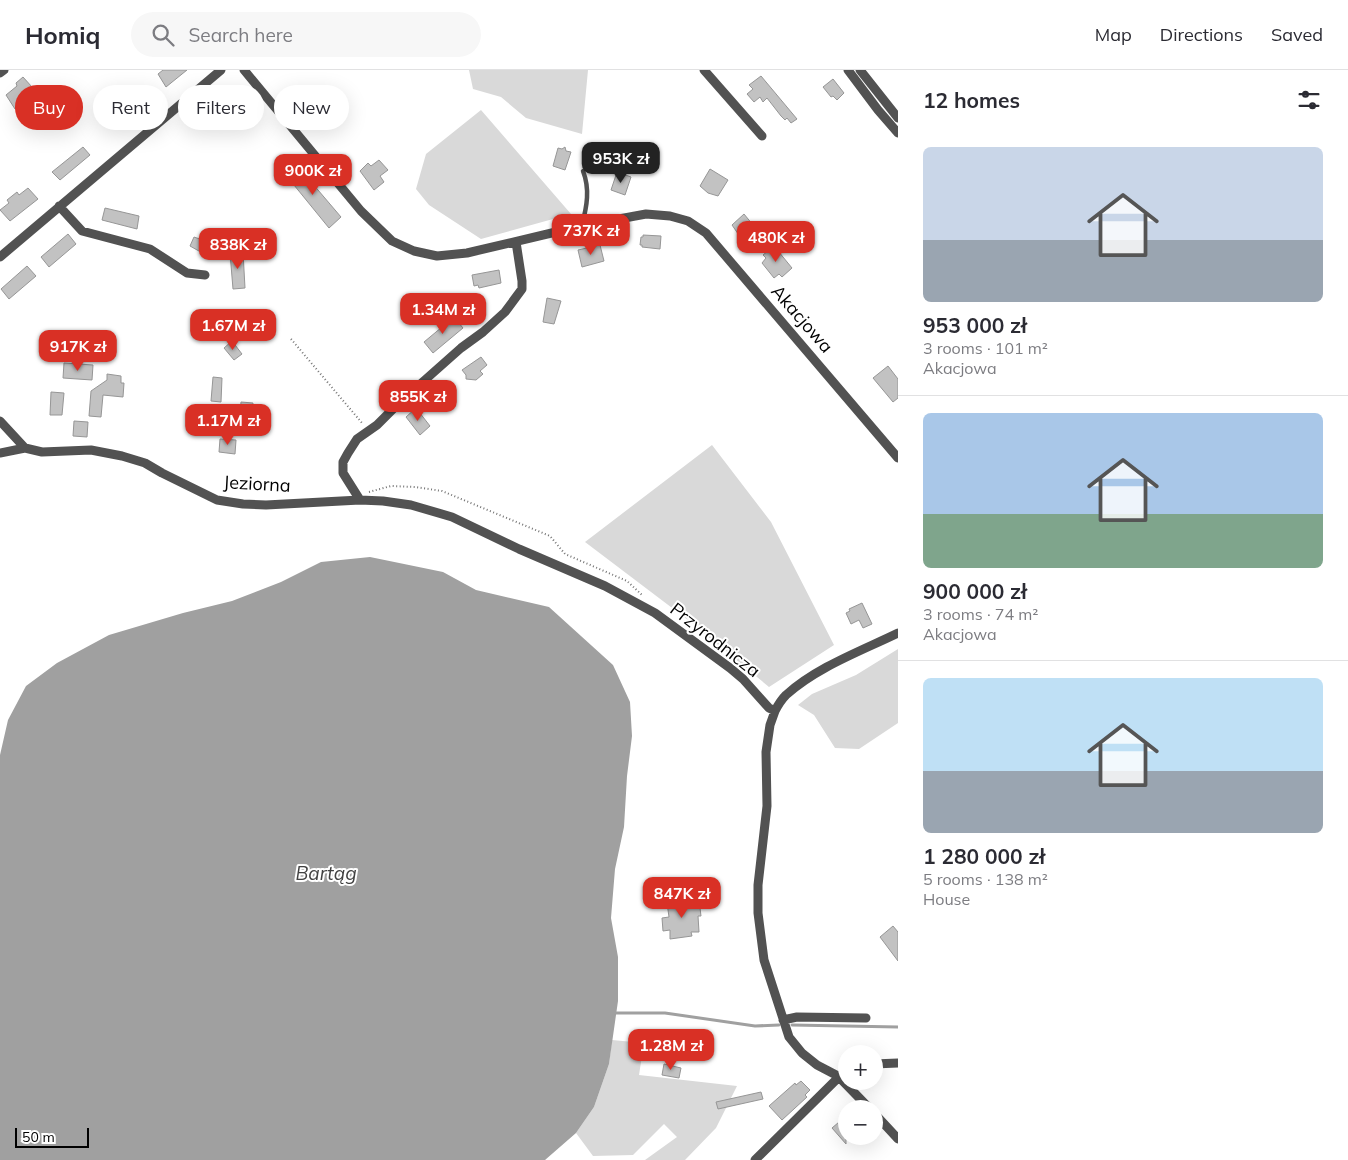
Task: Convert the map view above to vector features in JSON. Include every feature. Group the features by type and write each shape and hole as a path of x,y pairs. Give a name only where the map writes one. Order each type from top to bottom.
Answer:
{"street":[{"path":"0,73 4,70"},
{"path":"0,257 221,70"},
{"name":"Akacjowa","path":"244,70 361,211 392,241 414,251 437,256 467,253 581,226 646,214 670,216 688,221 706,233 898,458"},
{"path":"704,70 762,136"},
{"path":"848,70 898,133"},
{"path":"860,70 898,118"},
{"path":"59,206 82,231 150,249 187,273 204,275"},
{"path":"360,500 343,473 343,462 357,438 377,425 461,348 483,332 505,312 522,289 516,242"},
{"path":"0,421 25,448"},
{"name":"Jeziorna","path":"0,453 25,448 42,452 91,450 122,456 145,463 217,500 266,505 360,500"},
{"name":"Przyrodnicza","path":"360,500 411,505 452,517 605,586 655,613 698,644 743,679 769,708 775,711"},
{"path":"755,1160 838,1076 817,1065 802,1053 789,1036 764,960 758,913 758,885 767,806 766,752 770,724 784,696 803,681 898,633"},
{"path":"783,1020 797,1017 866,1018"},
{"path":"883,1064 898,1063"},
{"path":"852,1090 861,1100"},
{"path":"883,1123 898,1139"}],"lane":[{"path":"581,226 588,190 582,171"}],"path":[{"path":"291,339 368,430"},
{"path":"360,500 372,490 391,486 442,491 550,536 565,554 627,581 639,590 644,598"}],"shaded area":[{"path":"469,70 588,70 582,134 526,118 501,97 473,89"},
{"path":"481,110 571,214 481,239 429,205 416,189 426,154"},
{"path":"712,445 771,522 834,645 769,687 688,620 585,542"},
{"path":"898,649 898,723 859,749 835,748 814,715 798,705 812,694 856,675"},
{"path":"612,1040 644,1043 639,1075 737,1086 716,1128 685,1160 645,1160 677,1137 664,1124 633,1155 593,1156 576,1133 594,1107 609,1064"}],"water":[{"name":"Bartąg","path":"370,557 443,572 476,590 549,607 613,665 630,702 632,736 624,827 615,869 611,918 618,957 618,1001 609,1064 594,1107 576,1133 545,1160 0,1160 0,755 8,720 26,686 57,663 109,635 232,601 281,582 321,562"}],"building":[{"path":"163,70 187,70 168,85 165,85 158,74"},
{"path":"761,76 797,119 791,123 787,118 785,120 767,98 763,102 760,97 754,102 747,94 753,89 749,85"},
{"path":"23,77 30,85 17,85 16,83"},
{"path":"833,79 844,93 837,100 833,96 831,97 823,87"},
{"path":"15,88 15,109 6,95"},
{"path":"83,147 90,155 60,180 52,172"},
{"path":"565,147 566,151 571,152 565,170 553,166 558,148 562,149"},
{"path":"379,160 388,170 380,176 384,182 374,190 360,171 368,163 371,166"},
{"path":"295,163 341,217 329,228 285,174"},
{"path":"710,169 728,180 718,196 708,193 700,186"},
{"path":"617,172 631,177 625,195 611,190"},
{"path":"28,188 38,199 10,221 0,210 9,203 7,200 17,192 19,195"},
{"path":"105,208 139,216 137,229 102,220"},
{"path":"744,214 753,225 748,229 755,237 745,244 732,225"},
{"path":"68,234 76,244 49,267 41,257"},
{"path":"643,235 661,236 660,249 642,247 640,245"},
{"path":"194,237 211,243 206,255 190,246"},
{"path":"600,245 604,261 582,267 578,250"},
{"path":"774,246 792,268 782,277 779,274 774,278 762,263 766,258 763,255"},
{"path":"243,252 245,288 233,289 230,253"},
{"path":"27,266 36,276 9,299 1,289"},
{"path":"499,270 501,283 479,288 478,285 474,286 472,275"},
{"path":"547,298 561,301 554,324 543,322"},
{"path":"454,317 463,328 433,353 424,342"},
{"path":"232,341 242,354 234,360 224,348"},
{"path":"481,357 487,365 480,371 483,374 476,380 466,379 466,375 462,370"},
{"path":"64,363 93,365 92,380 63,378"},
{"path":"888,366 898,379 898,398 893,402 873,378"},
{"path":"107,374 121,376 121,383 124,383 123,397 103,395 101,417 89,416 91,391 107,380"},
{"path":"213,377 222,378 221,402 211,401"},
{"path":"443,385 456,401 447,408 434,392"},
{"path":"51,392 64,393 62,415 50,415"},
{"path":"241,402 253,403 250,430 239,429"},
{"path":"416,408 430,426 420,435 406,417"},
{"path":"74,421 88,422 87,437 73,436"},
{"path":"220,439 236,440 235,454 219,452"},
{"path":"862,603 872,624 863,628 859,620 851,624 846,613 850,611 849,609"},
{"path":"699,900 701,916 698,916 699,932 691,932 692,936 670,939 670,930 663,931 662,918 669,917 667,903"},
{"path":"893,926 898,932 898,961 880,937"},
{"path":"654,1031 668,1034 664,1059 649,1056"},
{"path":"664,1064 681,1068 679,1078 662,1075"},
{"path":"801,1081 810,1090 805,1095 807,1097 782,1120 769,1106 795,1083 796,1085"},
{"path":"761,1092 763,1099 718,1109 716,1102"},
{"path":"838,1123 838,1135 832,1128"}],"waterway":[{"path":"616,1013 665,1013 755,1026 779,1025"},
{"path":"792,1025 898,1027"}]}
